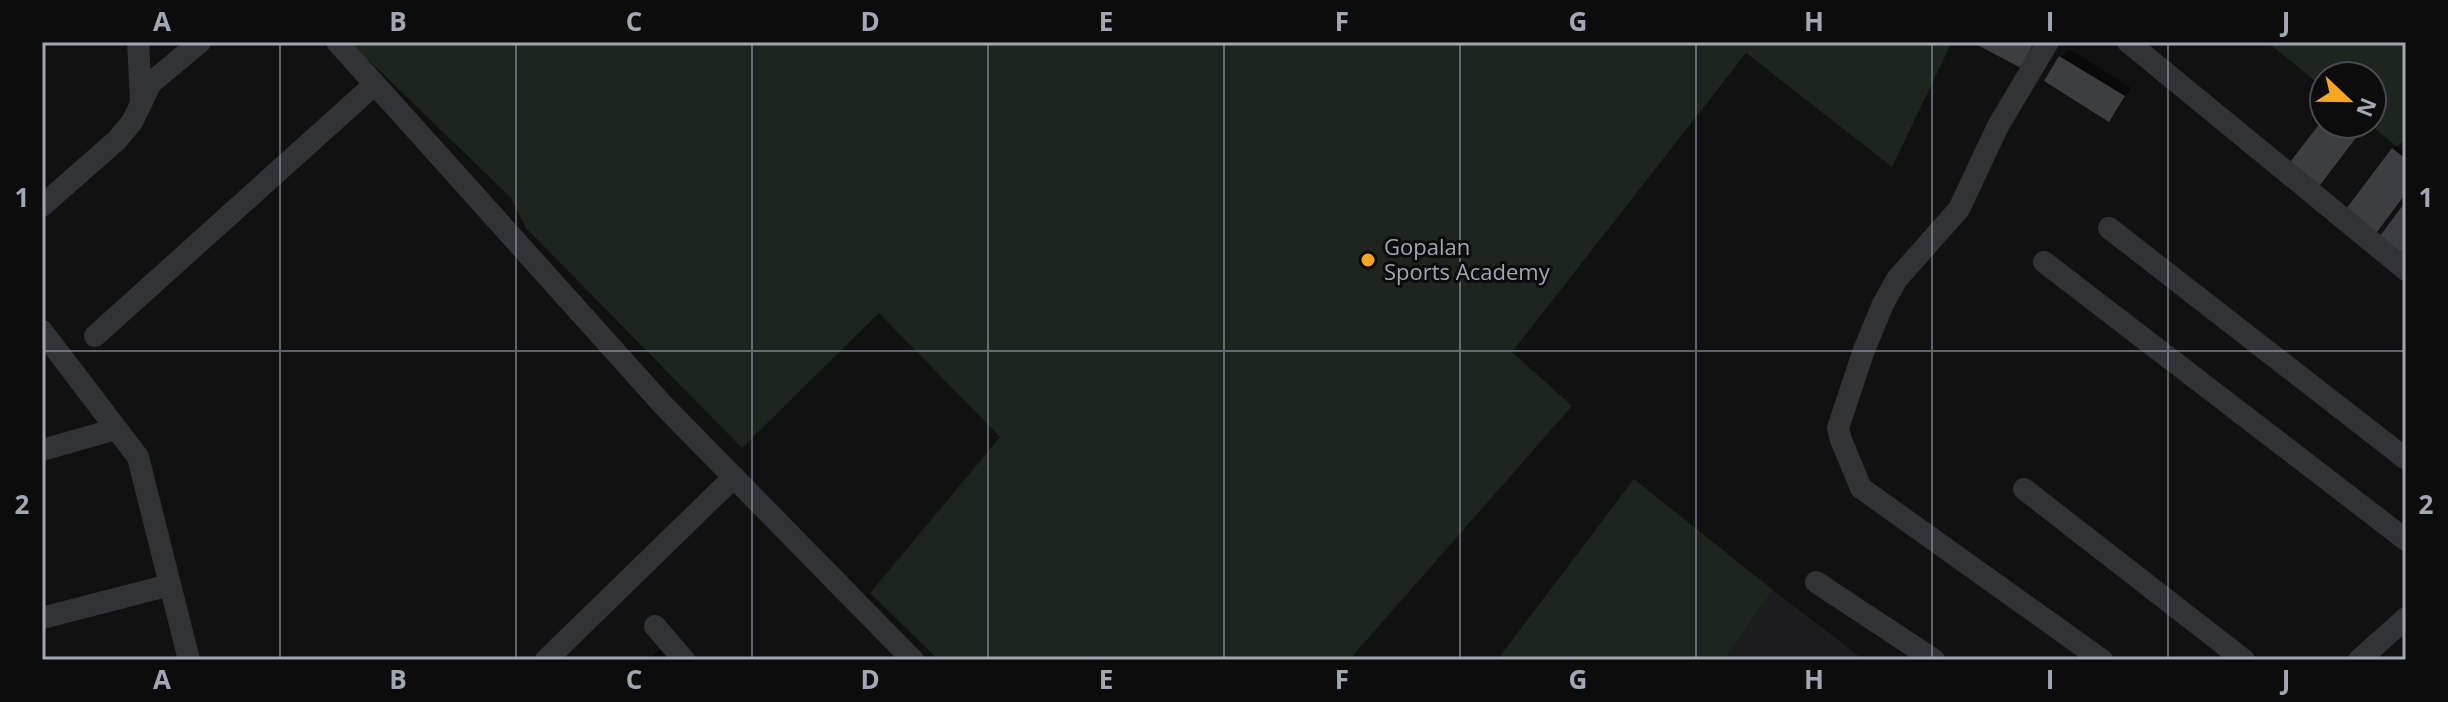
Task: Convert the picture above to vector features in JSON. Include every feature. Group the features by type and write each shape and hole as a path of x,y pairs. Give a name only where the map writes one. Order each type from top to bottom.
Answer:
{"street":[{"path":"138,42 141,100"},
{"path":"42,206 117,140 132,122 151,83 200,42"},
{"path":"337,42 664,406 913,660"},
{"path":"2048,42 1998,126 1959,209 1897,279 1883,304 1838,428 1861,488 2102,660"},
{"path":"2128,42 2406,270"},
{"path":"95,336 375,84"},
{"path":"2109,228 2406,459"},
{"path":"2044,262 2406,540"},
{"path":"42,331 138,457 189,660"},
{"path":"42,450 116,429"},
{"path":"546,660 734,477"},
{"path":"2024,489 2244,660"},
{"path":"1816,582 1934,660"},
{"path":"42,618 170,585"},
{"path":"2359,660 2406,618"},
{"path":"655,626 684,660"}],"shaded area":[{"path":"350,42 1952,42 1892,167 1746,53 1512,352 1572,406 1349,660 939,660 870,593 1000,437 879,313 742,448 526,228 511,198"},
{"path":"2267,42 2406,42 2406,154 2388,139 2388,60 2308,60 2308,75"},
{"path":"1634,479 1773,590 1724,660 1497,660"},
{"path":"1773,590 1864,660 1724,660"}],"building":[{"path":"1972,42 2034,42 2021,68"},
{"path":"2059,56 2125,96 2109,122 2044,81"},
{"path":"2308,139 2354,140 2320,185 2290,162"},
{"path":"2392,148 2406,159 2406,193 2374,236 2343,213"},
{"path":"2406,201 2406,247 2399,256 2377,240"}],"place":[{"name":"Gopalan Sports Academy","path":"1368,260"}]}
